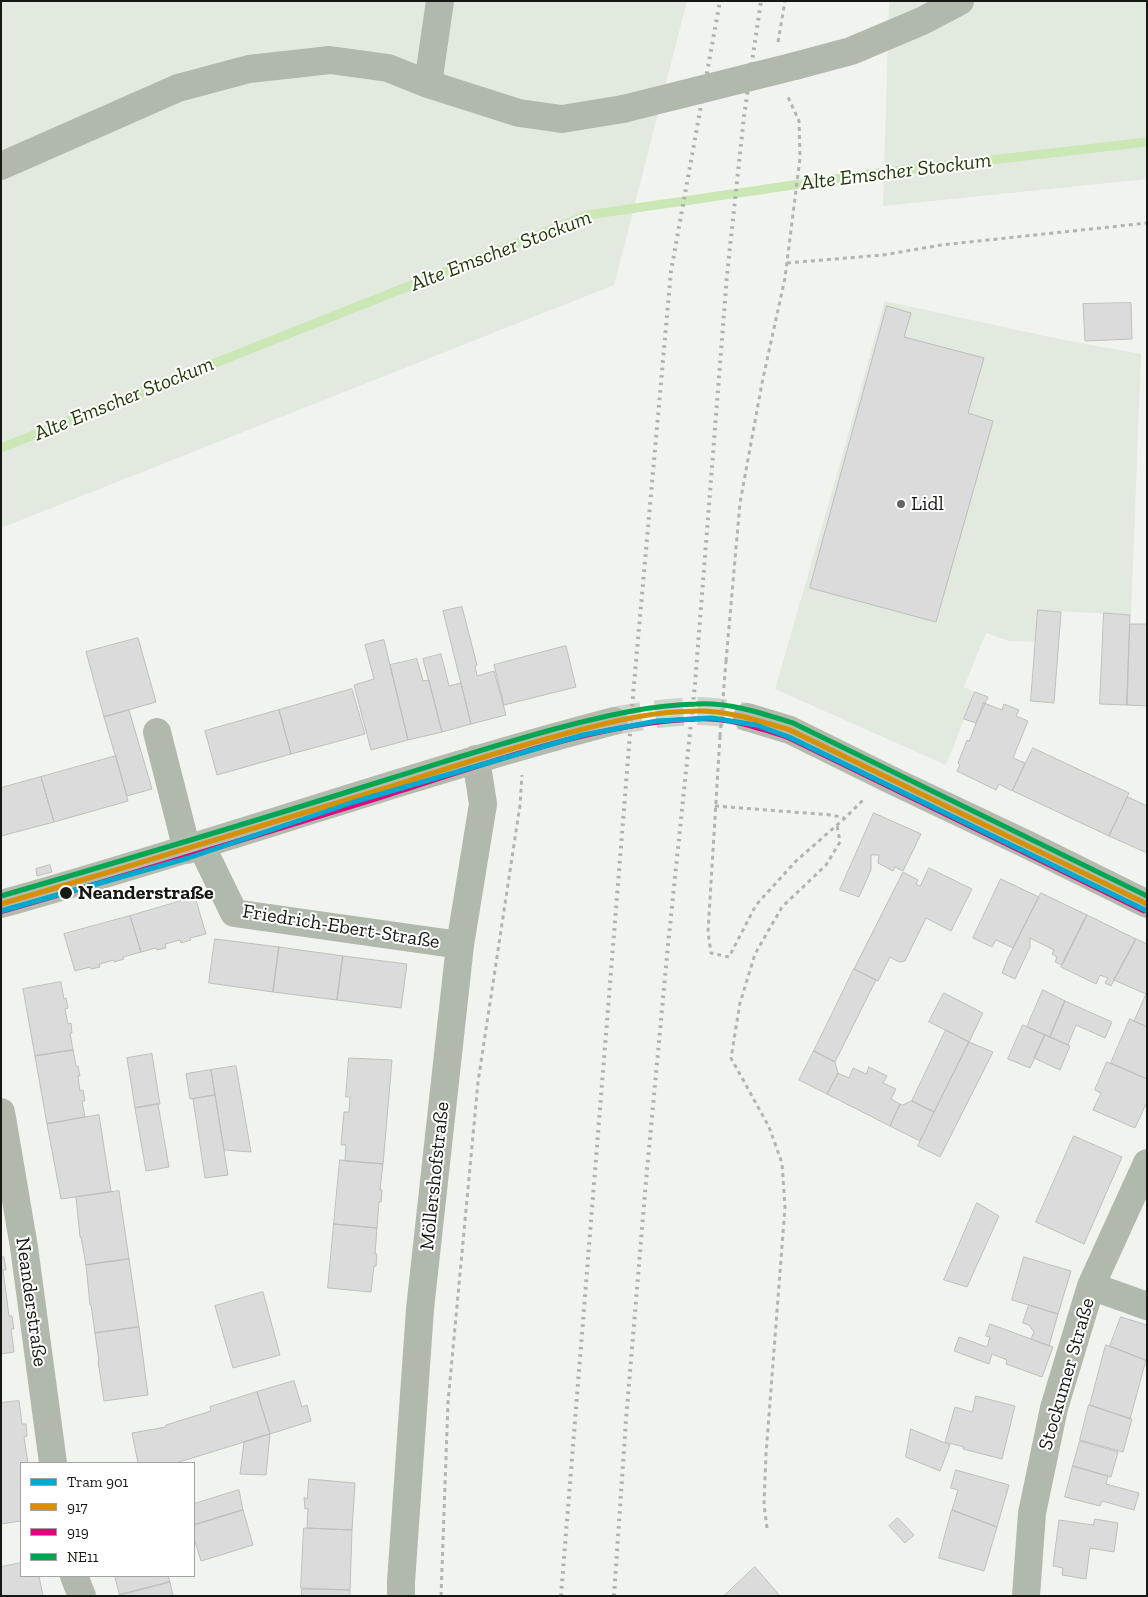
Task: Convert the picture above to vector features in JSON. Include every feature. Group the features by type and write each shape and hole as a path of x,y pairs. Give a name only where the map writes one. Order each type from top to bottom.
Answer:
{"main road":[{"path":"747,717 782,727 798,734 1147,904"},
{"path":"1,904 194,848 524,744 614,721"}],"street":[{"path":"428,84 440,1"},
{"path":"1,166 178,88 249,69 330,60 388,68 428,84 519,113 562,119 622,109 851,51 922,21 960,1"},
{"path":"157,732 194,848"},
{"name":"Möllershofstraße","path":"401,1596 420,1309 460,945 483,804 476,759"},
{"name":"Friedrich-Ebert-Straße","path":"194,848 234,913 460,945"},
{"name":"Neanderstraße","path":"1,1112 24,1247 54,1462"},
{"name":"Stockumer Straße","path":"1026,1596 1032,1513 1054,1408 1091,1286 1147,1163"},
{"path":"1091,1286 1147,1306"},
{"path":"74,1577 82,1596"}],"path":[{"path":"715,806 832,815 845,818 796,861 756,904 729,957 711,953 708,932 715,806 720,736 740,503 762,383 785,278 800,158 798,121 780,76 787,68 776,50 785,1"},
{"path":"786,263 883,255 941,245 1147,223"},
{"path":"441,1596 448,1402 478,1082 520,805 524,744"},
{"path":"767,1528 764,1504 766,1454 785,1207 782,1163 769,1127 731,1058 740,1004 756,954 782,907 826,864 840,842 837,825"}],"shaded area":[{"path":"1,1 687,1 614,285 1,528"},
{"path":"889,1 1147,1 1147,179 883,206"},
{"path":"885,301 1054,338 1141,354 1131,615 1038,610 1036,642 1009,641 986,633 964,687 975,692 946,765 775,689"}],"building":[{"path":"1131,303 1132,339 1085,341 1083,304"},
{"name":"Lidl","path":"887,306 911,313 904,337 984,358 968,413 993,421 936,622 810,588"},
{"path":"462,607 477,665 475,666 477,676 494,671 506,715 471,724 443,611"},
{"path":"1038,610 1061,612 1054,703 1031,701"},
{"path":"1104,613 1130,615 1127,705 1100,704"},
{"path":"1130,624 1147,624 1147,706 1127,705"},
{"path":"138,638 156,702 104,717 86,652"},
{"path":"384,640 408,740 371,750 354,685 374,679 365,645"},
{"path":"566,646 576,687 504,705 494,665"},
{"path":"441,654 449,686 461,683 471,724 442,732 423,659"},
{"path":"417,659 423,681 429,680 442,732 408,740 390,665"},
{"path":"352,689 365,734 291,754 279,710"},
{"path":"975,692 988,697 976,723 964,719"},
{"path":"984,703 1002,710 1004,704 1019,710 1016,716 1028,721 1013,758 1025,763 1012,791 999,784 996,790 957,771 960,765 958,763 967,740 969,741"},
{"path":"129,710 152,789 127,796 104,717"},
{"path":"279,710 291,754 217,775 205,731"},
{"path":"1033,748 1129,793 1109,836 1013,791"},
{"path":"116,756 128,801 54,822 41,777"},
{"path":"41,777 54,822 1,836 1,788"},
{"path":"1128,797 1147,806 1147,853 1109,836"},
{"path":"874,813 921,834 903,871 895,867 893,871 878,863 879,855 871,855 871,870 859,897 840,890"},
{"path":"50,865 52,872 37,876 36,869"},
{"path":"929,868 972,889 951,931 926,918 905,961 899,962 890,957 878,981 854,969 903,872 918,880 916,884 920,886"},
{"path":"1001,879 1039,897 1013,948 996,940 992,947 973,938"},
{"path":"1041,893 1087,915 1062,965 1055,962 1057,957 1052,954 1054,950 1030,938 1030,947 1015,979 1002,973"},
{"path":"195,897 206,934 190,938 191,940 181,943 180,940 165,944 166,948 157,950 156,948 141,952 130,916"},
{"path":"1087,915 1136,939 1111,986 1105,983 1108,978 1100,975 1096,984 1061,967"},
{"path":"130,916 141,952 123,957 124,959 114,962 114,960 99,964 100,967 91,969 90,967 75,971 64,934"},
{"path":"215,939 279,947 273,992 209,983"},
{"path":"1136,939 1147,944 1147,1027 1134,1021 1146,994 1114,980"},
{"path":"279,947 343,956 337,1000 273,992"},
{"path":"343,956 407,964 401,1008 337,1000"},
{"path":"854,969 876,980 835,1062 814,1051"},
{"path":"61,982 64,999 66,998 68,1008 65,1009 68,1024 71,1023 72,1033 70,1033 73,1050 35,1056 23,989"},
{"path":"1043,990 1065,1001 1050,1037 1027,1027"},
{"path":"944,993 983,1013 969,1042 929,1022"},
{"path":"1065,1001 1112,1022 1105,1038 1076,1025 1068,1045 1050,1037"},
{"path":"1130,1019 1147,1027 1147,1079 1111,1063"},
{"path":"1023,1025 1045,1035 1030,1068 1008,1059"},
{"path":"946,1030 969,1042 934,1112 912,1101"},
{"path":"1045,1035 1070,1046 1060,1070 1034,1058"},
{"path":"969,1042 993,1052 940,1157 918,1146"},
{"path":"73,1050 80,1076 78,1076 80,1091 83,1090 85,1101 82,1101 85,1117 47,1124 35,1056"},
{"path":"814,1051 835,1062 838,1073 827,1094 799,1080"},
{"path":"152,1054 160,1104 135,1108 127,1058"},
{"path":"349,1058 392,1060 383,1164 345,1161 346,1145 341,1145 344,1112 349,1112 350,1097 346,1097"},
{"path":"1107,1062 1147,1079 1147,1102 1135,1128 1093,1110 1101,1093 1095,1090"},
{"path":"236,1066 251,1152 224,1150 211,1070"},
{"path":"869,1067 887,1076 883,1083 896,1089 891,1099 900,1104 890,1126 827,1094 838,1073 849,1078 853,1068 866,1074"},
{"path":"211,1070 215,1095 190,1099 186,1074"},
{"path":"215,1095 228,1175 205,1178 193,1099"},
{"path":"912,1101 934,1112 920,1141 890,1126 900,1104"},
{"path":"158,1104 169,1167 146,1171 135,1108"},
{"path":"99,1115 111,1192 61,1199 47,1124"},
{"path":"1074,1136 1122,1157 1084,1244 1036,1222"},
{"path":"340,1160 383,1164 380,1190 382,1190 381,1202 379,1202 377,1228 334,1224"},
{"path":"119,1191 129,1259 86,1265 80,1237 76,1197"},
{"path":"977,1203 999,1216 967,1287 944,1280"},
{"path":"334,1224 377,1228 376,1266 374,1266 371,1292 328,1288"},
{"path":"4,1257 6,1270 3,1270 9,1316 12,1316 14,1329 11,1329 14,1352 1,1354 1,1258"},
{"path":"1024,1257 1071,1271 1058,1314 1012,1300"},
{"path":"129,1259 139,1327 95,1333 86,1265"},
{"path":"263,1292 280,1355 233,1368 215,1306"},
{"path":"1029,1305 1058,1314 1049,1346 1031,1339 1034,1332 1029,1325 1023,1323"},
{"path":"1121,1317 1147,1325 1147,1361 1110,1346"},
{"path":"990,1324 1053,1347 1042,1377 1006,1364 1007,1360 992,1354 989,1364 954,1351 959,1337 987,1347 990,1337 986,1336"},
{"path":"139,1327 148,1395 104,1401 95,1333"},
{"path":"1106,1345 1146,1360 1130,1419 1090,1405"},
{"path":"294,1381 302,1407 307,1405 311,1421 270,1434 257,1392"},
{"path":"257,1392 270,1434 179,1462 138,1462 132,1433 166,1427 166,1425 211,1411 210,1407"},
{"path":"976,1396 1015,1406 1002,1459 963,1449 964,1447 945,1442 955,1407 972,1412"},
{"path":"19,1401 22,1424 26,1424 27,1436 24,1437 28,1462 20,1462 20,1521 1,1524 1,1403"},
{"path":"1089,1405 1132,1419 1123,1452 1080,1440"},
{"path":"911,1429 950,1445 940,1471 906,1457"},
{"path":"270,1434 266,1475 240,1474 244,1442"},
{"path":"1080,1441 1118,1452 1111,1477 1073,1466"},
{"path":"1073,1466 1108,1476 1106,1484 1139,1493 1134,1510 1102,1501 1100,1506 1065,1497"},
{"path":"956,1470 1009,1485 997,1527 952,1510 958,1490 951,1488"},
{"path":"309,1479 355,1483 352,1530 307,1528 308,1508 305,1509 304,1497 307,1499"},
{"path":"239,1490 243,1510 195,1525 195,1504"},
{"path":"243,1510 253,1545 201,1561 195,1541 195,1525"},
{"path":"952,1510 997,1527 984,1571 939,1558"},
{"path":"898,1518 914,1535 905,1543 889,1526"},
{"path":"1095,1519 1118,1523 1114,1552 1090,1548 1086,1579 1062,1575 1063,1568 1053,1566 1059,1520 1093,1525"},
{"path":"304,1528 352,1530 350,1590 301,1588"},
{"path":"20,1563 20,1577 39,1577 43,1596 1,1596 1,1567"},
{"path":"755,1567 780,1596 724,1596"},
{"path":"115,1577 168,1577 170,1582 120,1595"},
{"path":"170,1582 173,1596 119,1596 119,1595"},
{"path":"302,1589 350,1590 350,1596 302,1596"}],"waterway":[{"name":"Alte Emscher Stockum","path":"1,448 588,215 869,174 1147,142"}],"tunnel":[{"path":"614,721 655,714 696,711 747,717"}],"railway":[{"path":"561,1596 634,684 671,271 720,1"},
{"path":"614,1596 626,1420 646,1181 695,684 727,275 744,116 761,1"}],"tram line":[{"name":"901","path":"1,911 188,858 354,802 583,735 657,721 712,718 756,725 789,737 1147,911"}],"transit line":[{"name":"NE11","path":"1,896 544,732 631,711 663,706 708,704 745,709 793,723 1147,896"},
{"name":"917","path":"1,904 250,830 486,756 603,724 634,717 682,711 710,711 733,715 790,730 1147,904"},
{"name":"919","path":"3,911 246,839 541,747 618,728 656,722 695,719 719,720 742,724 787,737 1144,911"}],"place":[{"name":"Lidl","path":"901,504"},
{"name":"Neanderstraße","path":"66,893"}]}
